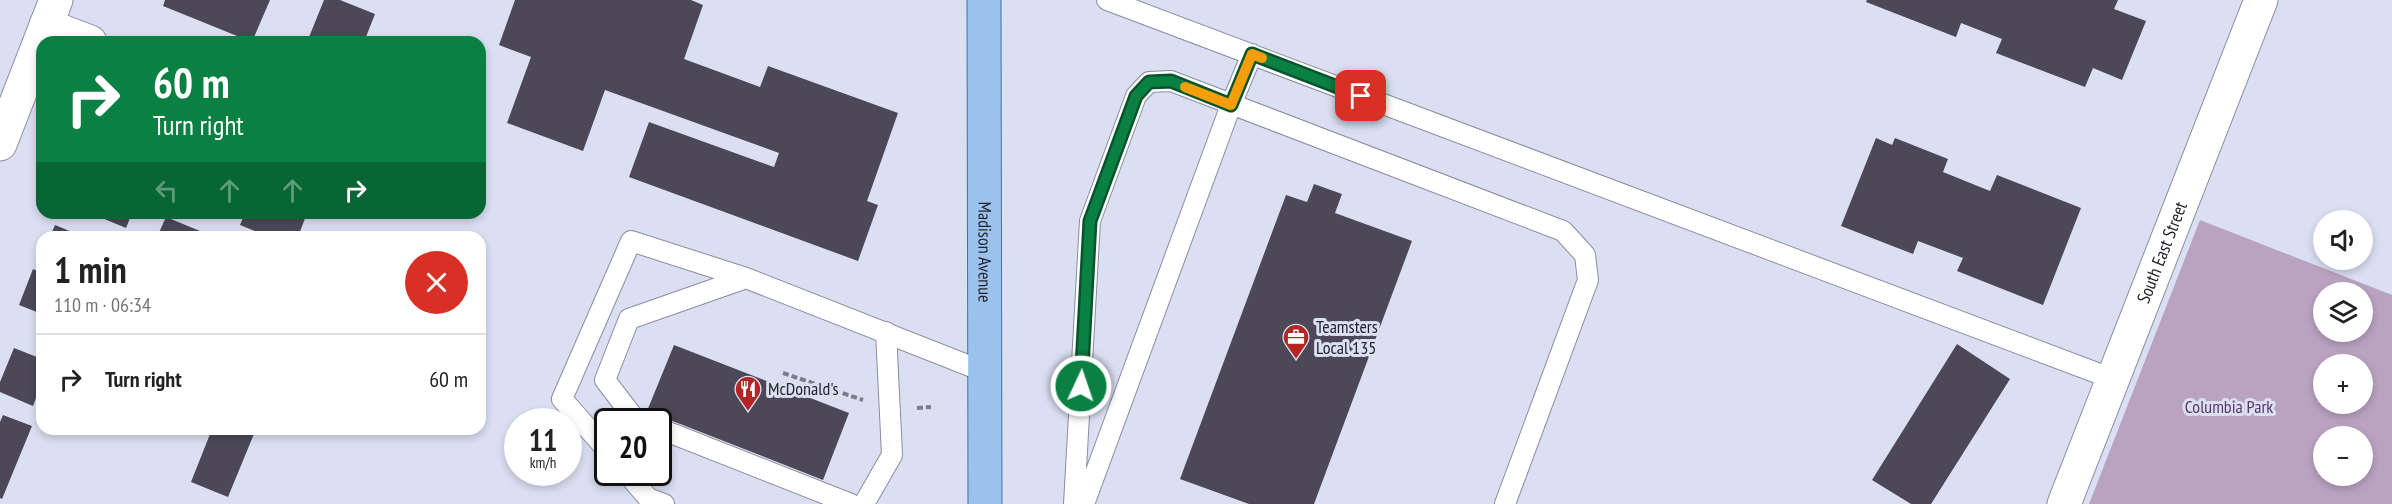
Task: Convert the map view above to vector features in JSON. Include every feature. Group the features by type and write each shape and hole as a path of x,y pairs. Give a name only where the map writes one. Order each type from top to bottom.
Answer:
{"main road":[{"name":"Madison Avenue","path":"984,0 985,504"}],"street":[{"name":"South East Street","path":"2064,504 2260,0"},
{"path":"42,36 51,12 82,36"},
{"path":"0,144 36,51"}],"lane":[{"path":"1107,0 2113,379"},
{"path":"1084,504 1231,105 1252,54"},
{"path":"1074,504 1090,221 1136,96 1149,82 1171,81 1563,231 1585,255 1588,280 1504,504"},
{"path":"594,435 562,399 631,241 746,278 985,372"},
{"path":"626,408 605,380 629,319 746,278"},
{"path":"864,504 892,455 886,332"},
{"path":"672,434 851,504"},
{"path":"639,486 653,502"}],"path":[{"path":"783,373 890,409 931,407"}],"green space":[{"name":"Columbia Park","path":"2200,220 2313,264 2313,270 2328,270 2359,282 2313,282 2313,342 2373,342 2373,288 2392,295 2392,504 2089,504"}],"building":[{"path":"165,0 270,0 255,36 237,36 163,6"},
{"path":"324,0 340,0 375,14 366,36 309,36"},
{"path":"515,0 691,0 703,5 684,59 760,87 768,66 898,113 867,201 878,205 858,261 629,177 649,122 774,167 779,153 605,90 583,151 507,123 531,57 499,45"},
{"path":"1867,0 2118,0 2114,9 2146,21 2122,80 2093,68 2085,87 1996,53 2002,39 1961,23 1956,37 1866,2"},
{"path":"1876,138 1892,145 1895,138 1948,159 1943,172 1990,191 1997,175 2081,208 2043,305 1957,271 1963,258 1918,241 1913,254 1841,226"},
{"name":"Teamsters Local 135","path":"1314,184 1342,194 1335,213 1412,241 1314,504 1249,504 1180,479 1286,195 1307,202"},
{"path":"104,219 130,219 126,228"},
{"path":"165,219 171,219 200,231 160,231"},
{"path":"242,219 305,219 300,231 255,231 240,225"},
{"path":"55,225 70,231 52,231"},
{"path":"33,269 36,270 36,312 19,305"},
{"path":"1957,344 2010,379 1931,504 1911,504 1872,480"},
{"name":"McDonald's","path":"674,345 849,413 823,480 672,421 672,408 648,408"},
{"path":"14,348 36,357 36,398 33,406 0,392 0,382"},
{"path":"3,415 32,426 2,499 0,498 0,422"},
{"path":"210,435 254,435 228,497 191,482"}],"slow traffic":[{"path":"1185,87 1231,105 1252,54 1262,58"}],"place":[{"name":"Teamsters Local 135","path":"1296,360"},
{"name":"McDonald's","path":"748,412"}],"route":[{"path":"1081,386 1090,221 1136,96 1149,82 1171,81 1231,105 1252,54 1361,96"}]}
